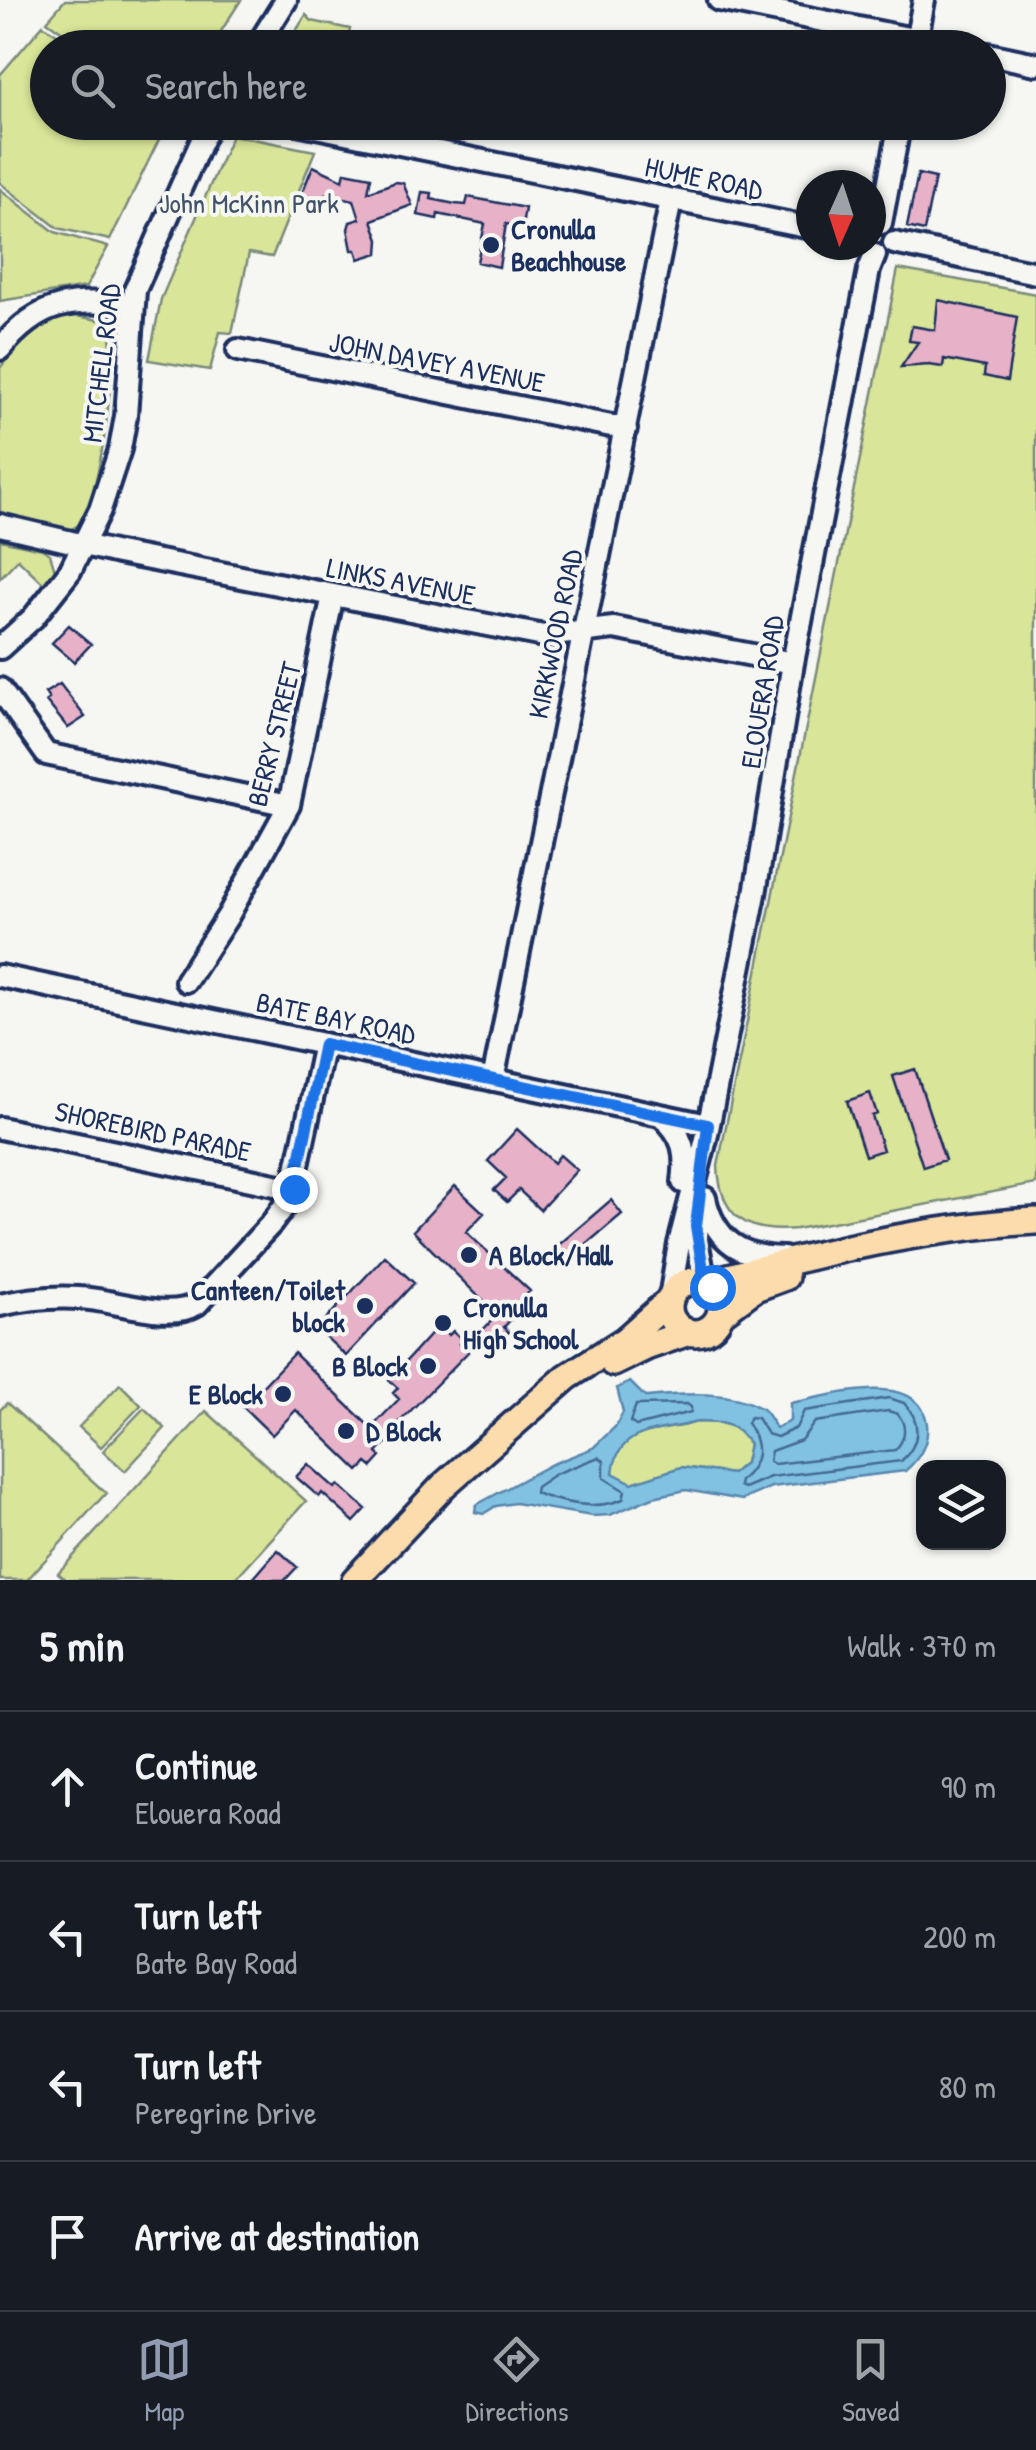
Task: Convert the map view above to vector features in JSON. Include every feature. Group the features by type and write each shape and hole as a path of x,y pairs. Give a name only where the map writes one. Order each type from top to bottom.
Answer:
{"main road":[{"path":"355,1580 444,1485 568,1377 635,1332 682,1284 694,1280 706,1283 798,1257 932,1231 1036,1221"},
{"path":"546,1397 579,1384 628,1354 689,1332 706,1330 754,1288 800,1273 940,1244 1036,1235"},
{"path":"706,1283 719,1296 720,1314"},
{"path":"670,1299 671,1318 689,1332"}],"street":[{"path":"267,30 286,0"},
{"path":"719,0 856,30"},
{"path":"918,30 924,0"},
{"path":"1006,58 1036,64"},
{"name":"MITCHELL ROAD","path":"0,648 50,598 86,543 111,483 126,416 132,306 144,263 202,140"},
{"name":"HUME ROAD","path":"379,140 796,225"},
{"path":"886,181 896,140"},
{"name":"KIRKWOOD ROAD","path":"493,1080 671,200"},
{"path":"886,228 894,232 894,243 886,251"},
{"path":"894,243 1036,273"},
{"name":"ELOUERA ROAD","path":"670,1299 764,844 792,663 870,260"},
{"path":"0,349 26,321 60,304 78,301 132,306"},
{"name":"JOHN DAVEY AVENUE","path":"238,350 626,428"},
{"name":"LINKS AVENUE","path":"0,525 118,553 544,636 604,628 634,631 792,663"},
{"name":"BERRY STREET","path":"186,981 228,916 289,805 334,596"},
{"path":"0,689 46,754 289,805"},
{"name":"BATE BAY ROAD","path":"0,976 660,1114 707,1132"},
{"path":"0,1305 38,1297 84,1298 172,1312 197,1304 272,1224 294,1189 324,1044"},
{"path":"660,1114 674,1127 687,1158 679,1244"},
{"name":"SHOREBIRD PARADE","path":"0,1128 294,1189"},
{"name":"ELOUERA ROAD","path":"706,1283 696,1240 707,1132"},
{"path":"703,1180 708,1215 725,1240 749,1254 798,1257"}],"green space":[{"path":"65,0 241,0 222,30 60,30 47,21"},
{"path":"306,15 312,21 350,29 350,30 297,30"},
{"path":"30,40 30,140 159,140 110,240 58,228 0,183 0,75"},
{"name":"John McKinn Park","path":"230,140 258,140 315,151 272,257 249,253 232,333 220,332 210,370 149,360 161,299"},
{"path":"0,189 55,232 108,247 86,287 0,301"},
{"path":"898,269 1036,294 1036,1184 796,1229 763,1228 750,1225 731,1210 724,1198 718,1166"},
{"path":"75,316 106,321 110,337 110,390 89,505 81,523 69,530 0,517 0,368 30,330 51,320"},
{"path":"0,540 50,554 55,570 46,586 18,559 0,578"},
{"path":"120,1384 141,1405 101,1447 79,1427"},
{"path":"7,1403 106,1493 27,1580 0,1580 0,1410"},
{"path":"144,1408 165,1428 125,1471 103,1451"},
{"path":"206,1411 306,1501 234,1580 66,1580 58,1573"},
{"path":"697,1422 721,1423 739,1431 749,1444 745,1463 732,1474 681,1467 632,1483 612,1473 616,1457 632,1438"}],"water":[{"path":"630,1382 645,1397 705,1394 735,1398 762,1409 776,1428 790,1421 790,1403 848,1392 890,1391 908,1396 921,1406 927,1424 925,1444 905,1471 771,1487 742,1500 686,1490 653,1497 610,1515 592,1516 515,1503 496,1506 483,1514 475,1512 476,1505 550,1465 593,1448 615,1427 623,1412 617,1388","holes":["697,1422 733,1427 749,1444 745,1463 732,1474 681,1467 632,1483 613,1473 623,1446 632,1439"]}],"building":[{"path":"313,166 343,180 345,172 371,177 368,192 403,183 412,205 372,220 379,240 378,253 359,259 356,250 352,250 348,229 350,222 360,219 354,200 326,194 321,205 300,198"},
{"path":"918,174 935,178 924,231 907,227"},
{"path":"422,192 432,193 431,199 455,204 466,205 468,197 525,208 522,227 506,224 499,267 477,262 485,224 438,214 437,219 418,215"},
{"path":"938,300 1017,317 1007,381 984,376 985,367 944,359 943,367 901,367 918,342 909,341 912,326 935,330"},
{"path":"69,625 91,644 74,662 52,643"},
{"path":"60,684 85,717 68,728 46,701 49,699 45,693"},
{"path":"915,1069 945,1160 923,1167 893,1076"},
{"path":"870,1093 877,1114 872,1116 883,1150 865,1156 847,1101"},
{"path":"517,1129 554,1163 560,1155 577,1170 540,1210 519,1190 507,1202 494,1190 506,1178 488,1161"},
{"name":"A Block/Hall","path":"455,1186 484,1213 466,1232 530,1291 521,1300 525,1304 504,1327 509,1332 493,1347 479,1334 497,1315 413,1231"},
{"path":"611,1200 622,1214 558,1268 547,1255"},
{"name":"Canteen/Toilet block","path":"385,1256 414,1283 346,1356 317,1329"},
{"path":"438,1326 449,1335 453,1331 468,1352 383,1439 386,1443 377,1453 381,1457 372,1467 367,1463 359,1471 296,1410 272,1435 243,1407 294,1353 371,1428 399,1399 393,1393 398,1388 389,1380"},
{"path":"308,1464 366,1509 354,1522 322,1493 319,1497 296,1477"},
{"path":"278,1550 297,1567 285,1580 252,1580"}],"place":[{"name":"Cronulla Beachhouse","path":"491,245"},
{"name":"A Block/Hall","path":"469,1255"},
{"name":"Canteen/Toilet block","path":"365,1306"},
{"name":"Cronulla High School","path":"443,1323"},
{"name":"B Block","path":"428,1366"},
{"name":"E Block","path":"283,1394"},
{"name":"D Block","path":"346,1431"}],"route":[{"path":"294,1189 324,1044 708,1125 696,1240 705,1282 712,1287"}]}
